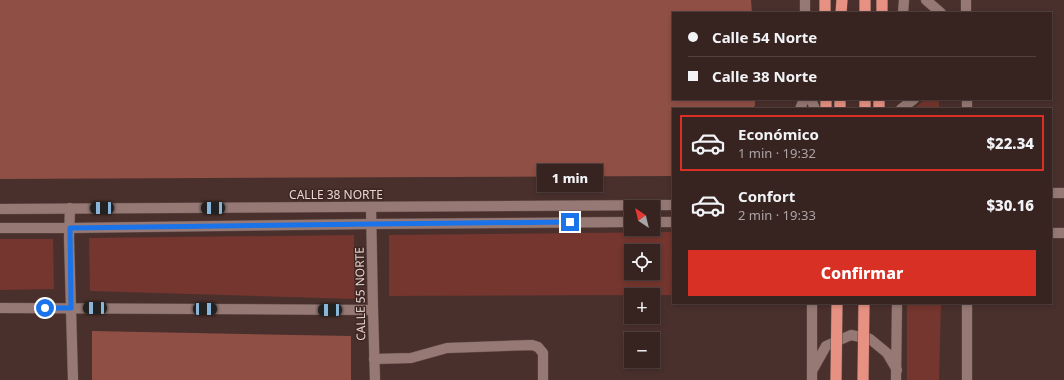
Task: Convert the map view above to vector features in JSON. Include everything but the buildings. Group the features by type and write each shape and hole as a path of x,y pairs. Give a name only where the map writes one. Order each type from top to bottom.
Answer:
{"highway":[{"path":"825,0 825,12"},
{"path":"841,12 842,0"},
{"path":"865,0 865,12"},
{"path":"882,0 882,12"},
{"path":"836,380 837,304"},
{"path":"863,380 864,304"}],"main road":[{"path":"805,0 805,12"},
{"path":"903,12 904,0"},
{"path":"926,0 940,12"},
{"path":"966,0 966,12"},
{"path":"902,108 913,100"},
{"path":"1052,193 1064,193"},
{"name":"CALLE 38 NORTE","path":"0,209 672,205"},
{"name":"CALLE 55 NORTE","path":"372,207 374,380"},
{"path":"70,208 73,380"},
{"path":"0,228 624,222"},
{"path":"660,222 672,222"},
{"path":"1052,233 1064,233"},
{"path":"812,304 812,376"},
{"path":"897,304 897,375"},
{"path":"967,304 967,380"},
{"path":"0,308 372,310"},
{"path":"812,376 826,346 851,335 870,340 887,353 897,375"},
{"path":"374,359 411,358 447,348 532,345 538,347 544,354 543,380"}],"shaded area":[{"path":"0,0 751,0 752,12 672,12 672,100 755,100 755,105 754,108 672,108 672,176 0,179"},
{"path":"924,100 939,100 939,108 915,108"},
{"path":"660,232 672,232 672,295 660,295 660,288 624,288 624,295 389,296 389,235 624,233 624,236 660,236"},
{"path":"354,235 355,299 90,291 89,238"},
{"path":"0,239 53,239 54,289 0,290"},
{"path":"907,304 941,304 939,380 907,380"},
{"path":"92,331 351,336 351,380 92,380"}],"route":[{"path":"45,308 71,308 70,228 570,222"}]}
